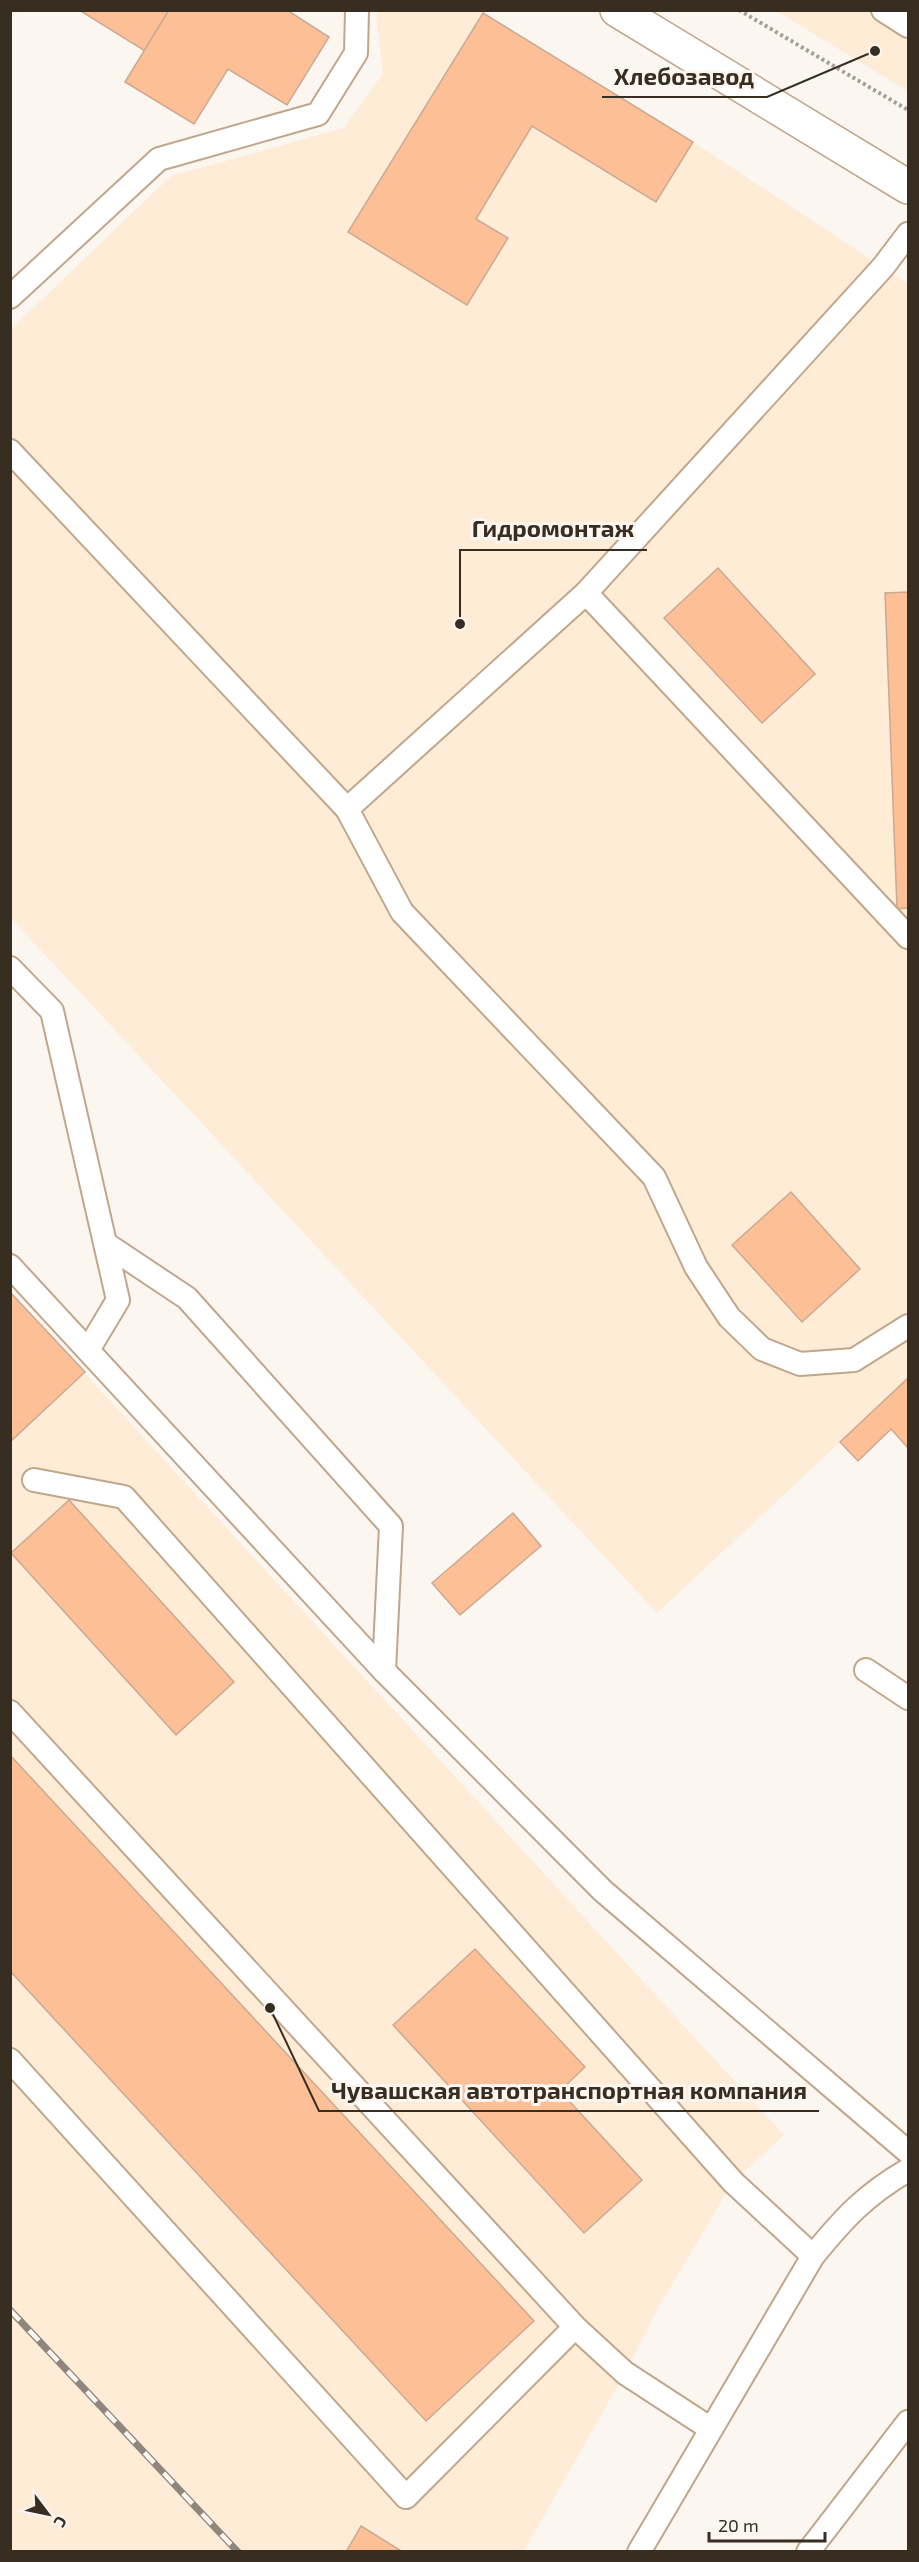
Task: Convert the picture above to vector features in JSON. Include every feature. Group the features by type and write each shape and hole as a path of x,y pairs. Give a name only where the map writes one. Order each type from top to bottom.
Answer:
{"street":[{"path":"617,10 906,179"}],"lane":[{"path":"10,297 159,159 318,114 357,53 357,10"},
{"path":"883,10 909,26"},
{"path":"347,809 586,593 883,267 909,234"},
{"path":"10,451 347,809 402,912 654,1177 696,1267 729,1317 762,1349 800,1364 854,1360 909,1326"},
{"path":"586,593 909,938"},
{"path":"10,968 52,1011 118,1300 88,1350"},
{"path":"106,1244 187,1298 391,1526 384,1671"},
{"path":"10,1266 384,1671 603,1891 909,2152"},
{"path":"33,1480 124,1497 733,2182 813,2256"},
{"path":"866,1670 909,1698"},
{"path":"10,1712 575,2326 625,2373 711,2429"},
{"path":"10,2060 406,2498 575,2326"},
{"path":"639,2552 813,2256 842,2220 878,2187 909,2170"},
{"path":"808,2552 909,2422"}],"path":[{"path":"739,10 909,111"}],"shaded area":[{"path":"379,11 478,11 693,142 908,284 908,1448 891,1429 858,1461 840,1442 657,1613 11,918 11,329 171,176 344,128 383,73 376,15"},
{"path":"776,11 908,11 908,91"},
{"path":"10,1292 784,2135 733,2182 658,2308 625,2373 524,2551 11,2551"}],"building":[{"path":"79,10 169,10 145,51"},
{"path":"169,10 287,10 329,37 287,105 228,69 194,124 125,82"},
{"path":"483,13 693,142 656,202 532,126 476,219 508,238 467,305 348,232"},
{"path":"718,568 815,674 762,723 664,618"},
{"path":"908,592 908,908 897,909 885,593"},
{"path":"791,1192 860,1269 802,1322 732,1245"},
{"path":"10,1292 85,1372 10,1442"},
{"path":"908,1378 908,1448 891,1429 858,1461 840,1442"},
{"path":"69,1500 234,1682 176,1735 11,1553"},
{"path":"513,1513 541,1546 460,1615 432,1583"},
{"path":"10,1755 534,2321 426,2421 10,1971"},
{"path":"475,1949 585,2067 560,2091 642,2180 584,2233 393,2025"},
{"path":"361,2526 403,2552 346,2552"}],"railway":[{"path":"10,2310 238,2552"}],"place":[{"name":"Хлебозавод","path":"875,51"},
{"name":"Гидромонтаж","path":"460,624"},
{"name":"Чувашская автотранспортная компания","path":"270,2008"}]}
